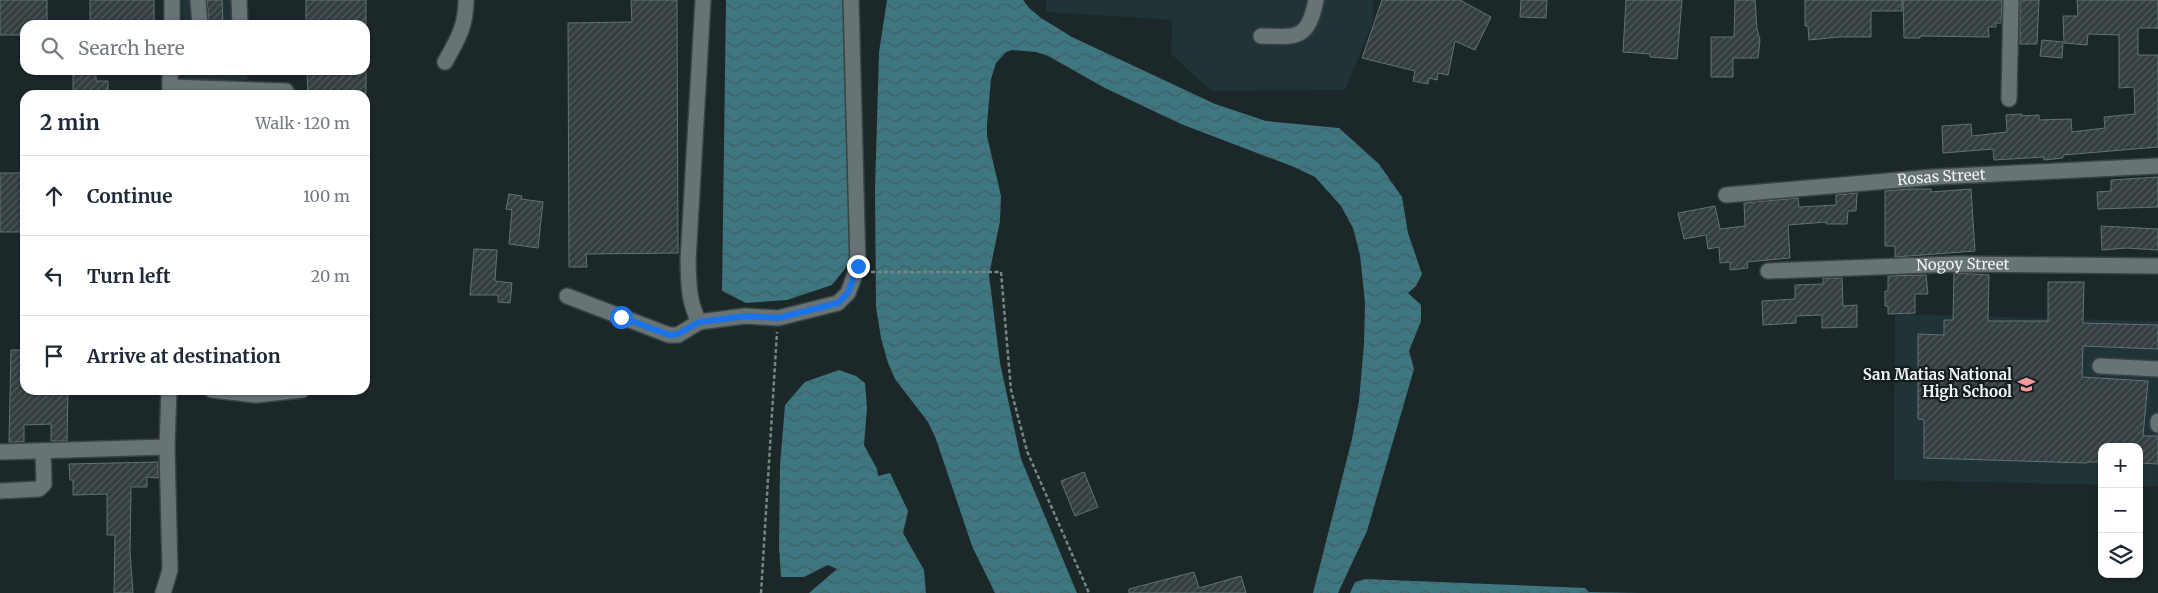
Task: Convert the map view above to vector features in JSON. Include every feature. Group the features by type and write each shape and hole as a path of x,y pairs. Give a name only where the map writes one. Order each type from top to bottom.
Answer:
{"street":[{"path":"172,0 172,20"},
{"path":"198,0 200,20"},
{"path":"239,0 240,20"},
{"path":"445,62 462,30 466,17 466,0"},
{"path":"699,322 691,306 688,261 703,0"},
{"path":"567,296 669,335 678,334 699,322 746,316 778,318 838,303 848,293 858,266 851,0"},
{"path":"1260,36 1292,37 1302,33 1313,16 1316,0"},
{"path":"2009,99 2010,0"},
{"path":"170,75 170,90"},
{"name":"Rosas Street","path":"1726,195 1934,177 2158,166"},
{"name":"Nogoy Street","path":"1768,271 1956,264 2158,266"},
{"path":"2100,366 2158,369"},
{"path":"163,593 170,570 167,447 169,395"},
{"path":"0,452 167,447"},
{"path":"0,490 39,489 44,484 43,451"}],"path":[{"path":"874,274 1001,272 1011,390 1027,451 1089,593"},
{"path":"761,593 778,318"}],"shaded area":[{"path":"182,0 245,0 245,20 183,20"},
{"path":"1046,0 1373,0 1373,22 1345,90 1211,91 1171,54 1172,20 1046,12"},
{"path":"184,75 247,75 247,80 185,82"},
{"name":"San Matias National High School","path":"1895,314 2158,321 2158,486 2143,486 2143,443 2098,443 2098,485 1894,480"}],"water":[{"path":"726,0 848,0 851,261 832,285 787,300 746,303 722,291"},
{"path":"887,0 1023,0 1041,18 1072,37 1215,104 1266,121 1339,128 1379,164 1402,197 1408,233 1422,274 1416,286 1408,293 1421,305 1421,321 1409,351 1414,369 1367,531 1338,593 1313,593 1352,439 1359,401 1364,344 1365,303 1360,255 1353,228 1341,206 1315,177 1294,167 1181,124 1105,88 1048,56 1036,52 1012,50 1006,52 996,63 991,79 987,136 1001,196 1000,221 989,275 1000,363 1021,459 1077,593 995,593 972,546 936,439 928,422 895,379 881,338 876,307 875,189 879,52"},
{"path":"839,370 856,376 865,383 867,408 864,445 877,469 878,476 890,473 908,511 903,533 924,570 926,593 809,593 837,569 828,565 804,577 781,577 779,547 780,465 785,405 805,382"},
{"path":"1365,579 1585,588 1589,592 1642,593 1350,593 1355,582"}],"building":[{"path":"0,0 47,0 47,20 20,20 20,35 0,35"},
{"path":"90,0 154,0 154,20 90,20"},
{"path":"207,0 222,0 223,20 209,20"},
{"path":"306,0 366,0 366,20 306,20"},
{"path":"631,0 677,0 678,253 586,254 587,267 569,267 568,23 632,22"},
{"path":"1382,0 1460,0 1491,17 1475,50 1455,41 1448,75 1438,73 1437,80 1429,78 1428,84 1413,81 1415,71 1362,58"},
{"path":"1521,0 1547,0 1546,18 1520,17"},
{"path":"1626,0 1682,0 1677,59 1623,52"},
{"path":"1735,0 1755,0 1757,29 1760,40 1758,58 1733,58 1733,77 1711,77 1711,37 1734,37"},
{"path":"1805,0 1902,0 1902,11 1871,11 1871,37 1839,37 1809,40 1808,26 1805,26"},
{"path":"1903,0 2002,0 2001,23 1996,23 1996,27 1988,27 1989,37 1920,36 1920,38 1904,38"},
{"path":"2020,0 2039,0 2037,44 2020,44"},
{"path":"2077,0 2158,0 2158,28 2139,28 2138,55 2158,55 2158,147 2063,155 2063,158 2044,160 2044,157 1994,160 1993,149 1943,153 1942,126 1971,124 1972,136 2007,132 2006,115 2022,114 2022,116 2039,115 2039,120 2071,119 2072,132 2105,128 2104,117 2135,114 2134,87 2119,88 2119,35 2088,34 2087,45 2064,43 2063,16 2078,16"},
{"path":"2042,40 2063,42 2062,58 2040,56"},
{"path":"73,75 96,75 96,81 108,81 108,90 73,90"},
{"path":"307,75 366,75 366,90 308,90"},
{"path":"0,173 20,173 20,232 0,232"},
{"path":"2158,177 2158,207 2098,209 2097,192 2111,191 2111,180"},
{"path":"1931,189 1931,192 1971,189 1975,251 1895,257 1895,246 1885,246 1885,191"},
{"path":"1857,193 1856,211 1848,211 1847,224 1826,224 1826,222 1788,225 1790,258 1747,262 1748,268 1730,270 1730,262 1720,263 1719,247 1708,249 1706,235 1684,239 1678,213 1715,206 1720,229 1745,226 1744,203 1798,198 1799,207 1836,205 1836,195"},
{"path":"509,194 522,196 521,199 543,202 538,248 509,244 512,210 506,209"},
{"path":"2101,226 2158,229 2158,250 2126,248 2102,250"},
{"path":"474,249 497,250 495,281 512,283 510,303 498,302 498,295 470,295"},
{"name":"San Matias National High School","path":"1954,273 1989,275 1988,321 2048,321 2048,282 2084,282 2083,323 2158,325 2158,349 2083,346 2082,377 2148,381 2143,436 2158,436 2158,464 2143,463 2143,443 2098,443 2098,462 2087,463 1924,458 1924,420 1918,419 1918,334 1944,335 1944,320 1953,320"},
{"path":"1926,275 1928,294 1915,294 1915,313 1888,314 1888,306 1885,306 1885,291 1888,291 1888,276"},
{"path":"1823,278 1842,278 1843,306 1857,305 1857,327 1822,328 1822,315 1796,316 1796,323 1763,325 1762,301 1795,299 1795,285 1823,284"},
{"path":"11,350 20,350 20,395 68,395 67,441 51,441 51,424 24,425 24,442 9,442"},
{"path":"158,462 158,478 147,477 147,487 131,487 130,552 133,593 114,593 115,535 107,535 107,494 73,495 73,480 70,480 69,464"},
{"path":"1084,472 1098,507 1075,516 1061,481"},
{"path":"1194,572 1199,588 1241,576 1246,593 1129,593 1129,589"}],"place":[{"name":"San Matias National High School","path":"2026,384"}],"route":[{"path":"621,317 669,335 678,334 699,322 746,316 778,318 838,303 848,293 858,266"}]}
